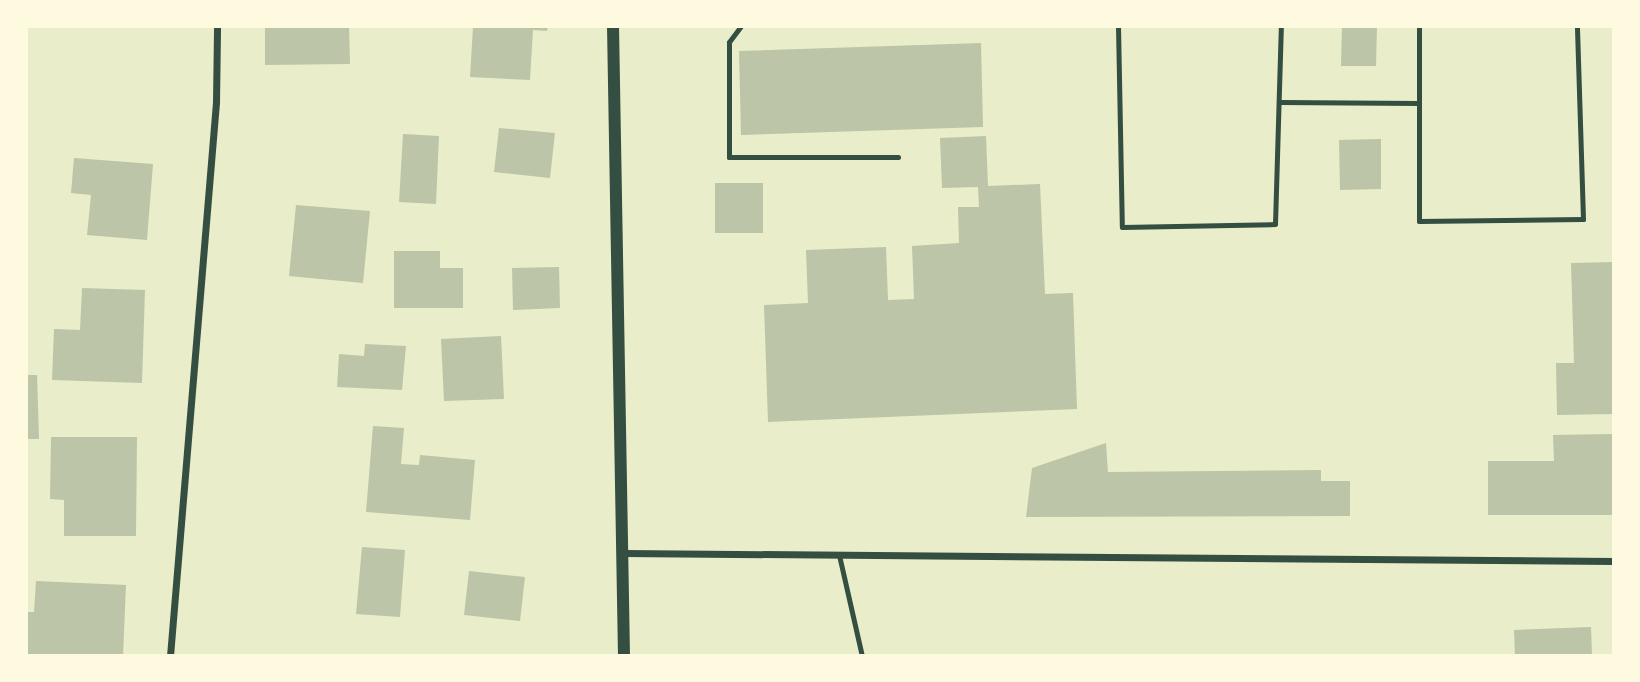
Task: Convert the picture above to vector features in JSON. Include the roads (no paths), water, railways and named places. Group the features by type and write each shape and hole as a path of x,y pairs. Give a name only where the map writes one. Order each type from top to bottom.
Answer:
{"street":[{"path":"170,656 216,102 216,26"},
{"path":"613,26 624,656"},
{"path":"623,553 1614,561"}],"lane":[{"path":"741,26 729,42 729,157 898,158"},
{"path":"1118,26 1122,227 1275,224 1281,26"},
{"path":"1419,26 1419,221 1583,219 1577,26"},
{"path":"1279,102 1419,103"},
{"path":"839,555 862,656"}]}
